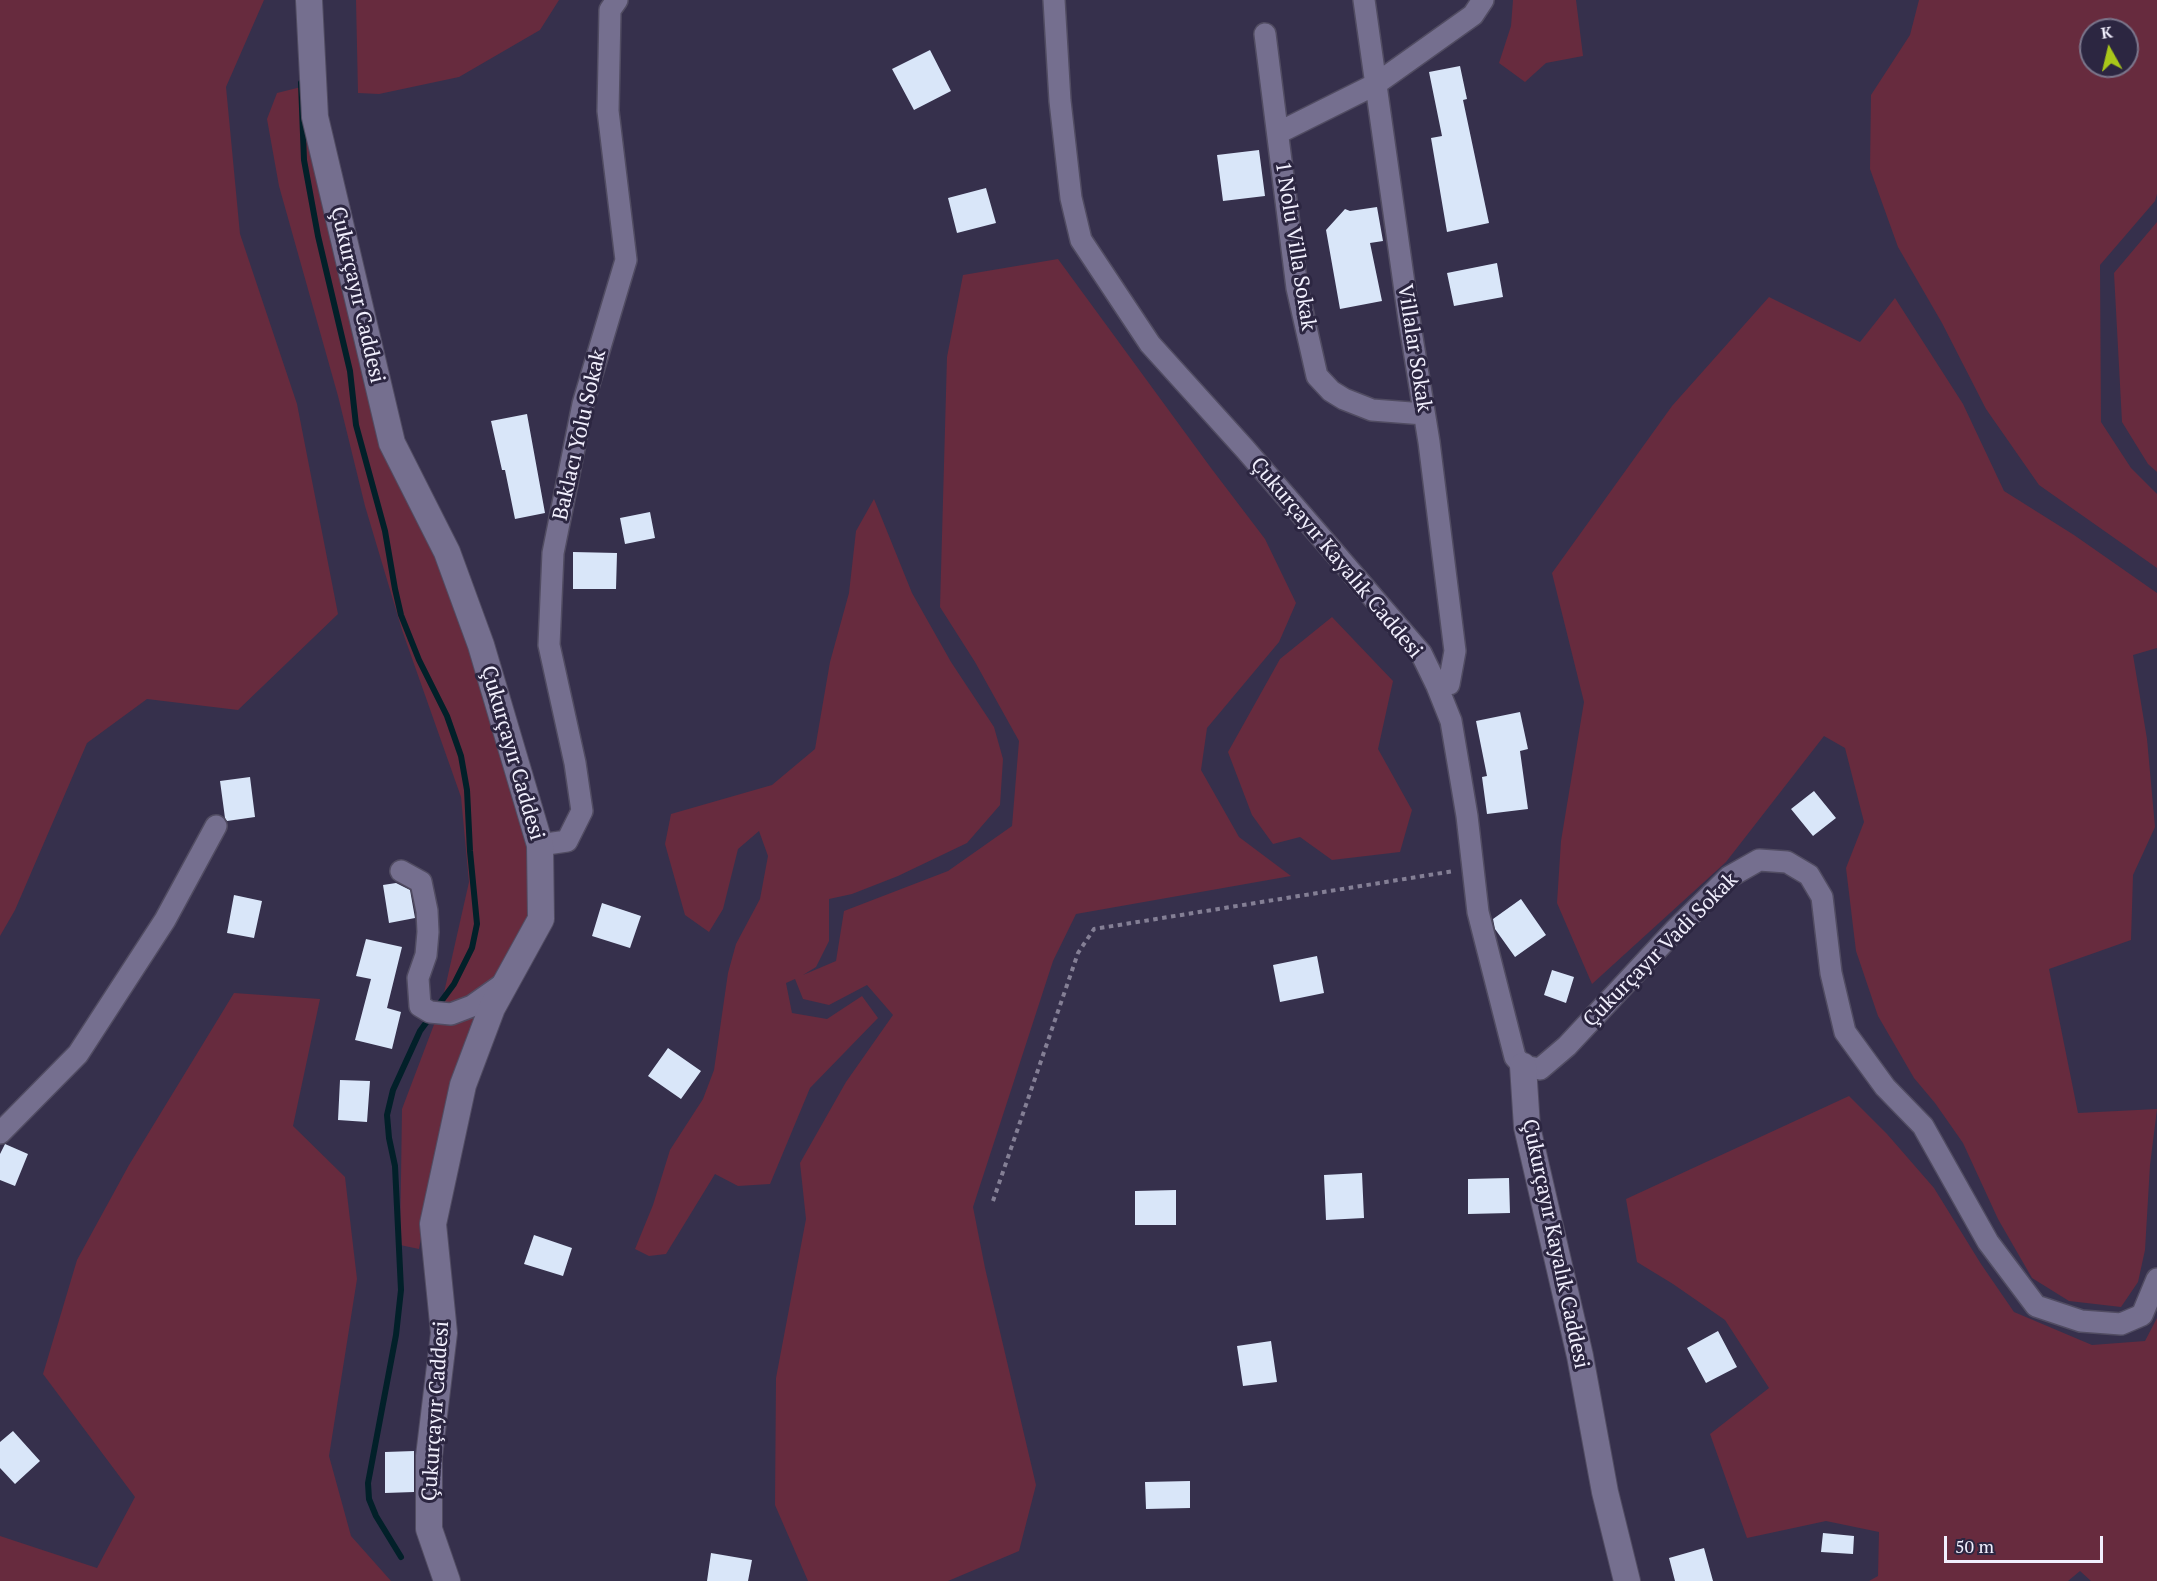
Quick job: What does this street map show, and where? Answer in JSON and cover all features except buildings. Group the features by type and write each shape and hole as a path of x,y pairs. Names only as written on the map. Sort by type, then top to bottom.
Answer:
{"street":[{"name":"Çukurçayır Caddesi","path":"309,0 315,117 392,443 447,552 481,645 540,845 541,919 492,1008 463,1085 434,1224 444,1333 429,1456 429,1529 447,1581"},
{"name":"Baklacı Yolu Sokak","path":"540,845 567,841 582,811 575,763 549,645 553,553 583,404 626,260 608,111 610,10 617,0"},
{"name":"Çukurçayır Kayalık Caddesi","path":"1054,0 1060,101 1071,198 1081,240 1150,344 1421,653 1451,721 1467,816 1478,912 1515,1057 1523,1066 1527,1127 1580,1356 1605,1492 1627,1581"},
{"name":"Villalar Sokak","path":"1364,0 1424,414 1455,651 1449,684 1437,686"},
{"path":"1278,133 1376,84 1473,15 1483,0"},
{"name":"1 Nolu Villa Sokak","path":"1265,34 1297,288 1317,376 1344,399 1372,410 1424,414"},
{"path":"0,1133 78,1054 165,920 216,826"},
{"name":"Çukurçayır Vadi Sokak","path":"1523,1066 1540,1069 1567,1046 1676,929 1729,877 1759,860 1786,862 1809,875 1822,897 1831,973 1845,1032 1885,1087 1923,1126 1988,1242 2036,1306 2081,1321 2121,1324 2142,1315 2157,1279"},
{"path":"401,871 421,882 427,911 426,955 418,978 420,1006 430,1012 451,1014 472,1006 507,981"}],"path":[{"path":"993,1201 1078,953 1094,930 1473,868"}],"shaded area":[{"path":"0,0 264,0 226,87 240,234 297,404 338,614 238,710 147,699 87,743 15,910 0,936"},
{"path":"356,0 559,0 540,30 459,77 379,94 358,93"},
{"path":"1513,0 1576,0 1583,56 1546,63 1525,82 1499,63 1511,26"},
{"path":"1919,0 2157,0 2157,194 2155,201 2100,265 2101,422 2131,468 2157,494 2157,568 2039,485 1986,409 1942,323 1898,247 1870,169 1871,95 1910,35"},
{"path":"305,86 378,432 464,622 531,852 532,898 524,931 431,1181 419,1249 400,1245 402,1109 441,1006 469,882 461,797 402,630 365,506 338,396 279,186 267,119 277,93"},
{"path":"2157,222 2157,472 2148,464 2122,422 2114,273"},
{"path":"1058,259 1265,539 1296,603 1279,642 1207,728 1201,770 1239,837 1291,876 1076,914 1053,961 973,1207 1036,1485 1019,1551 948,1581 808,1581 775,1505 776,1378 806,1219 800,1163 846,1082 893,1015 867,985 829,1005 803,999 795,979 786,983 792,1013 827,1019 862,996 878,1018 810,1088 770,1184 738,1186 715,1174 666,1254 649,1256 635,1249 653,1205 670,1150 703,1099 714,1070 728,973 736,944 760,899 768,856 759,831 738,849 723,909 709,932 685,915 665,844 671,814 772,785 815,749 830,662 849,593 856,531 874,499 912,593 951,662 994,727 1003,759 1000,805 967,843 898,876 852,894 829,899 829,941 816,967 803,975 836,961 844,911 948,871 1012,826 1019,741 975,662 940,607 947,357 963,275"},
{"path":"1769,297 1860,342 1895,298 1963,404 2004,491 2074,535 2157,593 2157,648 2133,655 2147,739 2155,827 2133,875 2131,940 2049,969 2078,1113 2157,1109 2150,1165 2145,1250 2138,1282 2121,1307 2069,1301 2032,1278 1998,1219 1963,1143 1914,1078 1878,1016 1856,951 1846,868 1864,822 1845,748 1824,736 1726,862 1592,984 1557,903 1561,841 1584,702 1552,573 1672,406"},
{"path":"1332,617 1393,681 1378,749 1412,810 1400,852 1332,860 1300,837 1273,844 1252,815 1228,752 1280,659"},
{"path":"234,993 320,999 293,1126 345,1177 357,1279 329,1456 351,1536 391,1581 0,1581 0,1536 97,1568 135,1497 43,1374 77,1260 129,1165"},
{"path":"1849,1096 1887,1134 1934,1188 2014,1312 2092,1345 2145,1341 2157,1318 2157,1581 2091,1581 2080,1571 2068,1581 1869,1581 1878,1576 1879,1532 1826,1521 1747,1538 1710,1434 1769,1388 1725,1320 1637,1262 1626,1199"}],"waterway":[{"path":"301,83 304,160 318,236 350,371 356,425 385,531 401,615 419,660 447,716 461,756 467,790 477,924 472,948 454,984 437,1007"},
{"path":"401,1557 376,1516 369,1499 368,1483 396,1335 401,1290 395,1166 387,1115 393,1090 420,1031 431,1016"}]}
